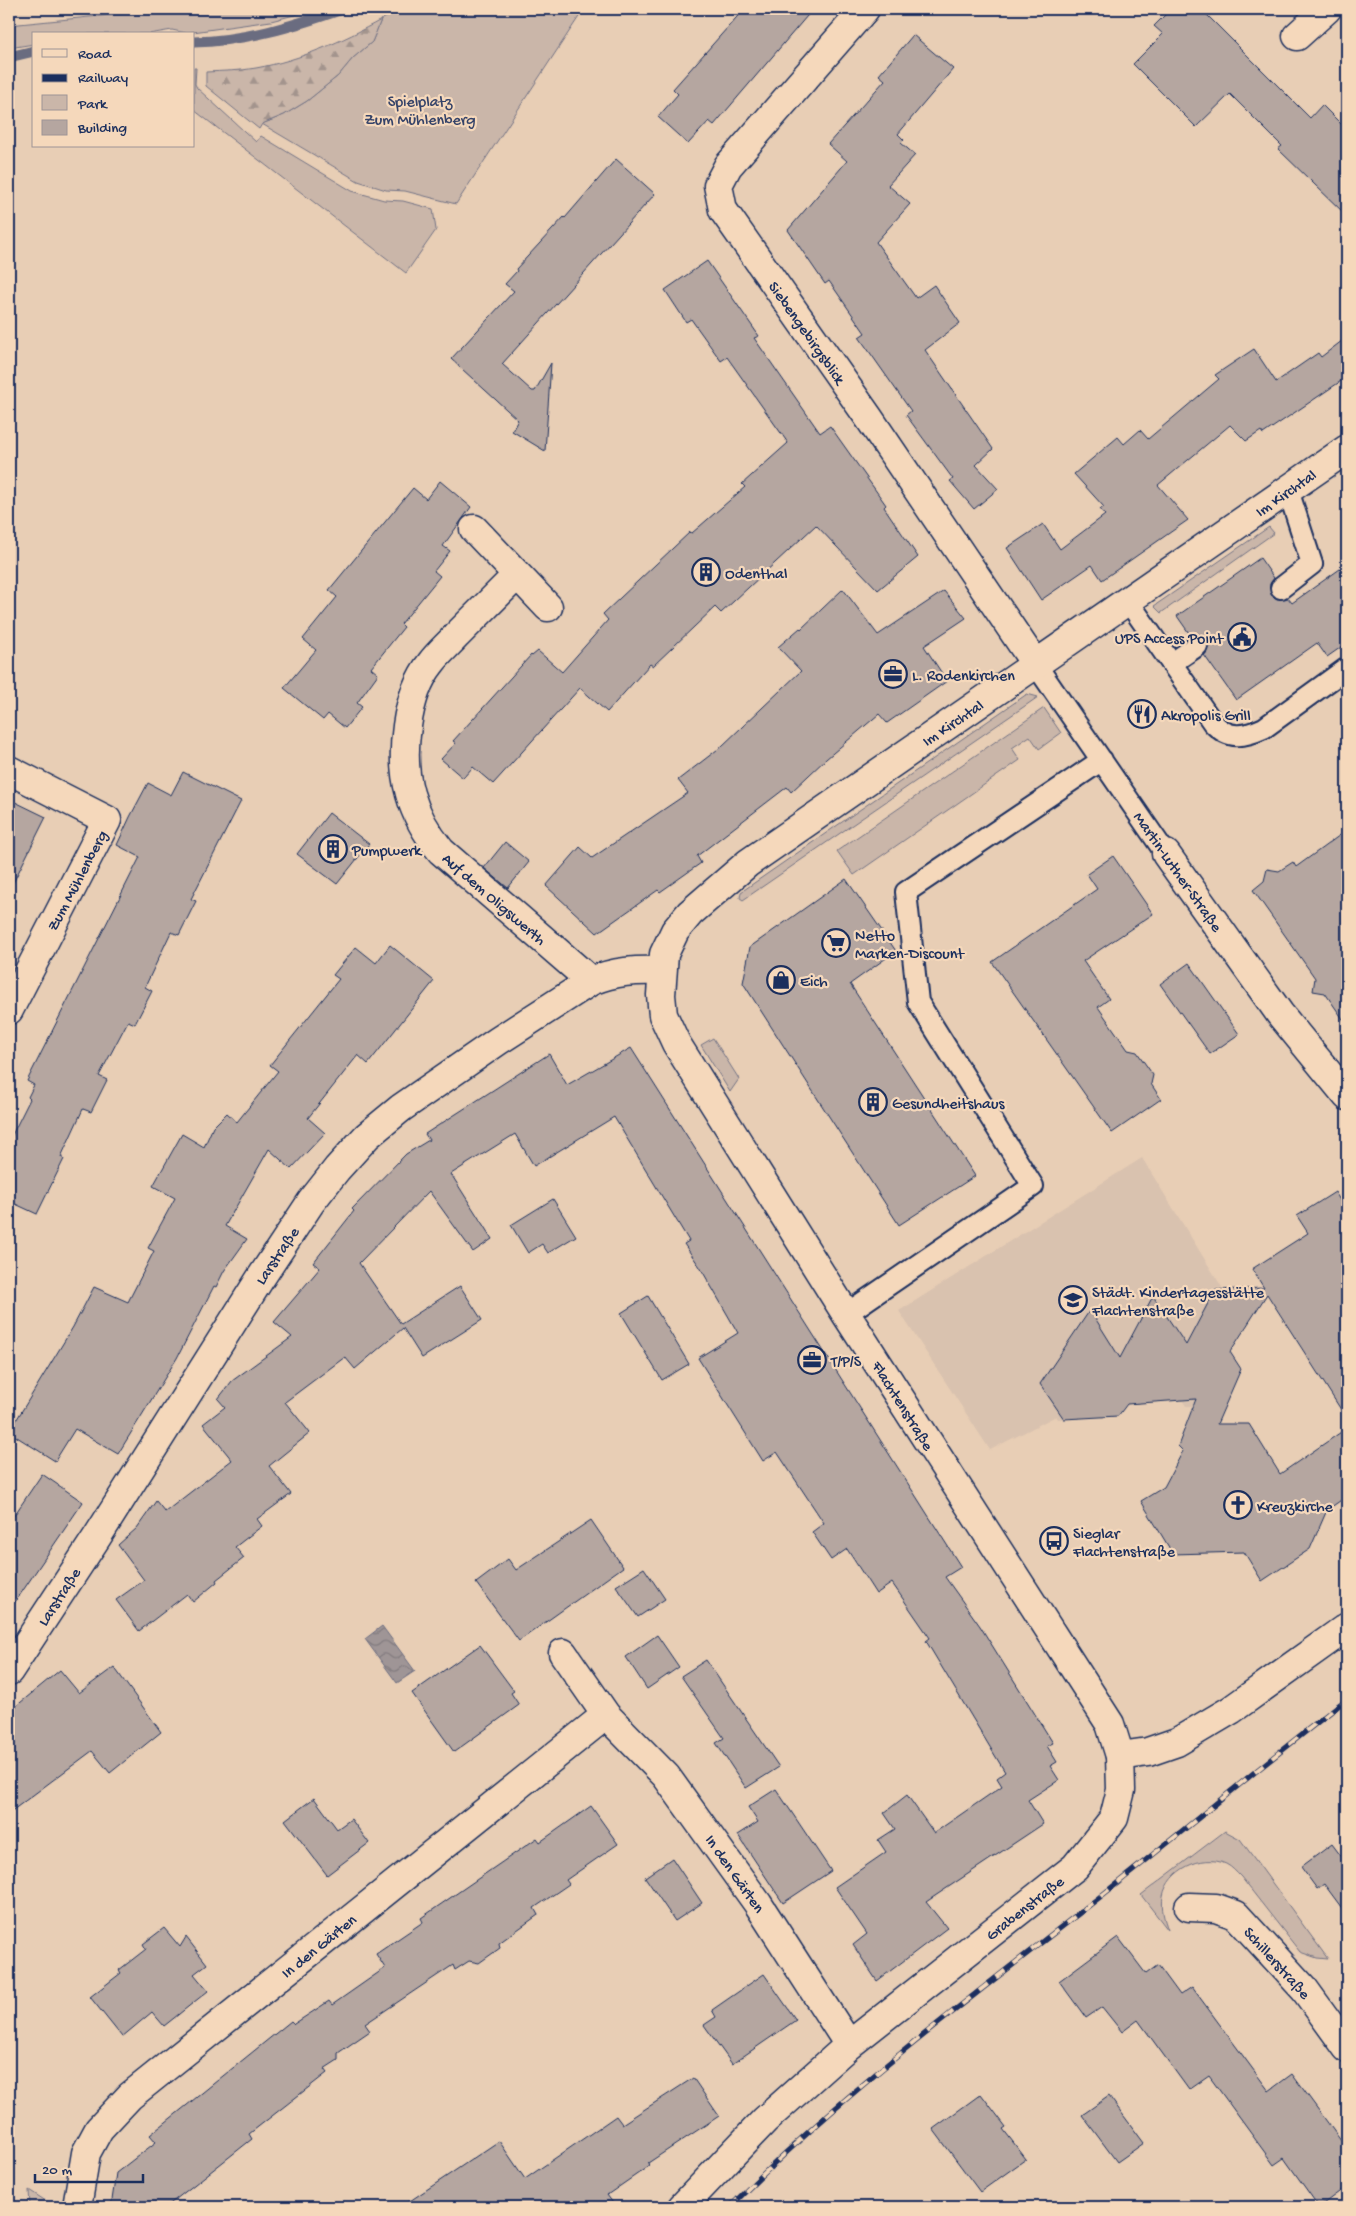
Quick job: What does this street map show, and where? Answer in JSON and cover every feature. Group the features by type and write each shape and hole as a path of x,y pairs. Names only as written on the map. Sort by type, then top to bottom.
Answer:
{"street":[{"name":"Siebengebirgsblick","path":"865,9 728,166 718,185 723,210 869,418 1036,665"},
{"path":"1297,36 1327,9"},
{"name":"Im Kirchtal","path":"661,971 664,954 675,931 704,900 748,863 1347,449"},
{"path":"474,528 516,576 548,607"},
{"name":"Auf dem Oligswerth","path":"516,576 431,663 417,686 410,705 407,726 406,774 409,793 416,814 440,851 591,981"},
{"name":"Zum Mühlenberg","path":"9,770 107,820 9,1010"},
{"name":"Martin-Luther-Straße","path":"1166,854 1280,1014 1338,1064 1347,1096"},
{"name":"Larstraße","path":"9,1671 311,1202 337,1169 367,1136 401,1108 498,1041 591,981 611,973 661,971"},
{"name":"Flachtenstraße","path":"661,971 660,994 663,1015 676,1043 846,1314 1085,1683 1110,1724 1120,1756"},
{"path":"1120,1756 1148,1752 1177,1742 1231,1710 1347,1627"},
{"name":"In den Gärten","path":"563,1653 606,1715 666,1776 758,1904 849,2045"},
{"name":"In den Gärten","path":"77,2207 86,2153 98,2129 130,2096 606,1715"},
{"name":"Grabenstraße","path":"682,2207 765,2120 849,2045 1075,1867 1114,1818 1121,1790 1120,1756"},
{"name":"Schillerstraße","path":"1189,1907 1216,1908 1236,1915 1308,1994 1347,2048"}],"lane":[{"path":"1281,588 1312,564 1288,490"},
{"path":"1128,601 1213,723 1222,732 1234,735 1249,735 1264,728 1347,668"},
{"path":"1172,663 1197,646"},
{"name":"Martin-Luther-Straße","path":"1036,665 1166,854"},
{"path":"846,1314 1033,1186 918,1002 906,892 1102,760"}],"shaded area":[{"name":"Städt. Kindertagesstätte Flachtenstraße","path":"1142,1158 1246,1326 1230,1351 1241,1369 1225,1406 1186,1406 1182,1400 1127,1404 1118,1416 1058,1419 1056,1416 990,1450 899,1311"}],"green space":[{"path":"170,9 318,9 271,21 193,32 172,30 160,32 32,32 32,44 9,48 9,25"},
{"name":"Spielplatz Zum Mühlenberg","path":"400,9 584,9 456,204 405,191 386,190 358,181 262,124 284,115 307,101 338,76 353,58 372,42 381,20"},
{"path":"381,20 372,42 353,58 338,76 307,101 284,115 262,124 259,129 206,86 206,72 231,71 273,65 305,55"},
{"path":"195,84 197,88 256,142 261,136 352,191 384,200 403,201 433,209 436,230 406,273 195,111"},
{"path":"1269,527 1274,533 1161,613 1154,606"},
{"path":"1027,694 1038,697 743,900 740,898 741,892"},
{"path":"1044,708 1061,733 1039,749 1030,736 1012,748 1020,760 854,875 837,851"},
{"path":"713,1038 739,1079 730,1092 701,1045"},
{"path":"1225,1831 1240,1839 1328,1959 1317,1958 1300,1952 1241,1877 1228,1865 1217,1861 1197,1862 1187,1866 1172,1878 1166,1887 1162,1901 1163,1914 1168,1930 1141,1895"},
{"path":"29,2190 55,2207 30,2207"}],"water":[{"path":"382,1626 415,1671 397,1683 365,1639"}],"building":[{"path":"744,9 813,9 714,125 709,121 688,144 658,117 678,94 673,89"},
{"path":"1171,9 1201,9 1310,118 1322,105 1347,130 1347,216 1278,149 1282,146 1230,94 1196,127 1133,64 1163,34 1154,26"},
{"path":"913,35 953,69 898,134 904,140 901,143 915,155 888,185 910,204 876,242 916,298 934,285 960,323 925,350 993,449 976,465 998,489 974,509 950,481 953,479 906,415 911,411 859,337 865,333 829,281 825,284 788,230 847,161 828,144 885,80 879,75"},
{"path":"616,159 655,194 502,364 532,391 535,391 551,363 545,451 512,431 518,420 451,359 514,291 505,284 517,271 516,269 565,218"},
{"path":"707,261 759,336 754,338 820,433 830,426 886,505 884,507 918,557 878,590 816,525 721,613 715,607 653,666 650,664 607,712 580,688 493,784 473,767 463,778 441,759 456,743 453,741 531,655 538,651 562,672 608,620 603,614 690,532 692,533 745,487 742,484 788,443 727,357 721,361 691,319 686,322 665,290"},
{"path":"1347,337 1347,377 1263,434 1261,431 1246,441 1230,425 1158,485 1188,520 1102,580 1092,565 1041,600 1007,548 1043,524 1060,549 1105,515 1100,509 1104,507 1074,474 1118,437 1124,444 1140,430 1148,439 1219,379 1215,375 1254,349 1276,382 1318,353 1321,357"},
{"path":"440,481 471,507 443,546 450,551 434,571 440,576 401,624 404,627 371,668 378,674 357,703 362,707 345,728 328,714 323,720 284,688 316,650 303,639 337,597 329,590 413,488 426,499"},
{"path":"1260,558 1274,578 1270,584 1271,595 1277,599 1288,598 1292,603 1347,564 1347,643 1327,657 1317,643 1236,700 1204,655 1209,646 1206,639 1197,634 1191,636 1177,616"},
{"path":"843,589 878,635 944,591 966,618 924,646 947,681 887,723 879,714 791,792 787,787 697,856 701,863 660,892 658,890 597,933 546,886 580,847 592,858 688,793 678,780 722,746 801,671 778,647 801,629"},
{"path":"183,772 241,801 191,899 196,901 179,935 171,932 145,987 152,991 135,1024 128,1021 99,1076 107,1080 91,1112 83,1109 61,1157 64,1159 37,1214 9,1201 9,1141 30,1099 28,1097 34,1085 27,1081 140,857 117,845 130,817 148,783 171,795"},
{"path":"9,799 46,817 9,891"},
{"name":"Pumpwerk","path":"329,813 369,844 337,884 297,854"},
{"path":"1347,830 1347,1025 1325,993 1313,991 1315,978 1253,890 1264,881 1267,869 1279,871 1293,862 1296,867"},
{"path":"505,842 529,862 508,888 484,868"},
{"path":"1113,856 1153,914 1083,961 1109,999 1098,1007 1128,1050 1137,1052 1153,1075 1151,1084 1161,1099 1112,1133 992,962 1097,889 1087,874"},
{"name":"Gesundheitshaus","path":"846,879 896,951 850,984 975,1176 899,1225 743,983 750,947"},
{"path":"390,945 434,981 368,1064 358,1055 308,1118 325,1133 291,1169 269,1149 225,1226 247,1239 224,1271 216,1287 214,1286 177,1358 118,1454 75,1429 55,1461 9,1432 73,1327 94,1287 128,1302 154,1251 148,1248 175,1198 153,1186 182,1134 204,1147 213,1127 227,1113 237,1122 278,1071 270,1065 339,979 333,975 356,947 376,963"},
{"path":"1189,963 1239,1034 1210,1054 1160,984"},
{"path":"631,1048 961,1567 945,1577 980,1626 1053,1743 1047,1746 1057,1762 1050,1766 1059,1780 1028,1800 1043,1824 926,1902 947,1928 877,1981 853,1945 867,1934 835,1887 886,1852 878,1840 895,1829 884,1813 907,1795 934,1833 1002,1786 997,1778 1005,1772 926,1641 930,1638 892,1583 876,1594 847,1549 831,1560 812,1532 824,1523 777,1452 763,1461 698,1358 738,1333 700,1267 684,1244 689,1241 614,1117 534,1166 515,1134 451,1174 492,1239 473,1252 429,1191 359,1263 401,1324 460,1286 482,1320 422,1358 403,1328 355,1369 345,1357 285,1402 310,1433 269,1466 291,1494 257,1519 262,1526 235,1547 244,1558 216,1580 217,1582 193,1602 187,1594 139,1631 116,1600 144,1580 118,1545 137,1528 156,1501 165,1512 232,1460 203,1424 225,1407 218,1399 232,1381 292,1337 274,1322 320,1268 313,1263 354,1211 352,1209 406,1154 429,1140 425,1134 549,1054 567,1085"},
{"path":"1335,1192 1347,1212 1347,1419 1267,1294 1230,1352 1241,1369 1217,1424 1249,1424 1280,1474 1347,1428 1347,1496 1327,1510 1310,1549 1262,1581 1244,1552 1173,1554 1141,1501 1164,1487 1183,1451 1178,1446 1196,1399 1127,1404 1118,1416 1064,1419 1040,1384 1090,1310 1120,1358 1153,1296 1186,1345 1215,1290 1264,1288 1252,1269 1308,1233 1297,1216"},
{"path":"553,1199 576,1236 548,1253 542,1244 528,1253 511,1225"},
{"path":"648,1296 689,1364 662,1380 621,1313"},
{"path":"42,1474 83,1502 9,1611 9,1523"},
{"path":"591,1520 623,1567 519,1641 476,1583 508,1559 516,1570"},
{"path":"644,1568 665,1599 638,1617 616,1586"},
{"path":"657,1635 679,1667 647,1689 626,1657"},
{"path":"480,1645 514,1691 511,1693 519,1705 454,1752 412,1693"},
{"path":"706,1660 779,1767 746,1788 716,1743 724,1738 681,1676"},
{"path":"114,1667 161,1732 110,1773 92,1751 9,1813 9,1712 60,1670 79,1693"},
{"path":"776,1789 831,1871 783,1903 738,1835 758,1822 748,1807"},
{"path":"314,1798 337,1829 351,1819 369,1843 327,1875 285,1820"},
{"path":"591,1806 618,1844 566,1880 569,1884 534,1908 538,1915 499,1943 500,1948 479,1963 469,1961 455,1970 453,1965 365,2024 370,2031 338,2053 338,2060 324,2069 327,2073 249,2134 252,2139 166,2207 111,2207 116,2173 156,2142 150,2135 291,2021 294,2024 329,2001 332,2005 385,1968 376,1954 423,1922 421,1918 537,1838 540,1842"},
{"path":"1332,1844 1347,1864 1347,1915 1324,1884 1317,1889 1301,1867"},
{"path":"672,1858 702,1903 675,1921 645,1877"},
{"path":"164,1928 180,1947 186,1937 207,1964 194,1974 208,1991 164,2026 152,2012 122,2037 90,1997 121,1973 119,1970 146,1949 143,1944"},
{"path":"1118,1937 1146,1974 1158,1965 1180,1995 1192,1987 1269,2091 1292,2074 1347,2149 1347,2186 1319,2207 1284,2158 1274,2165 1209,2076 1189,2090 1138,2020 1122,2032 1102,2007 1086,2018 1059,1981"},
{"path":"764,1974 796,2020 732,2064 704,2025 716,2017 712,2010"},
{"path":"693,2078 719,2116 648,2163 649,2166 607,2195 616,2207 401,2207 499,2141 525,2179 616,2116 622,2124"},
{"path":"981,2094 1006,2127 1003,2129 1026,2159 980,2192 933,2129"},
{"path":"1109,2096 1144,2143 1117,2162 1082,2115"}],"waterway":[{"path":"195,42 232,39 269,32 342,9"},
{"path":"9,57 32,51"}],"railway":[{"path":"730,2207 814,2127 903,2051 1120,1881 1347,1699"}],"place":[{"name":"Odenthal","path":"706,572"},
{"name":"UPS Access Point","path":"1242,637"},
{"name":"L. Rodenkirchen","path":"893,674"},
{"name":"Akropolis Grill","path":"1142,714"},
{"name":"Pumpwerk","path":"333,849"},
{"name":"Netto Marken-Discount","path":"836,943"},
{"name":"Eich","path":"781,980"},
{"name":"Gesundheitshaus","path":"873,1102"},
{"name":"Städt. Kindertagesstätte Flachtenstraße","path":"1073,1300"},
{"name":"T/P/S","path":"812,1360"},
{"name":"Kreuzkirche","path":"1238,1505"},
{"name":"Sieglar Flachtenstraße","path":"1054,1541"}]}
